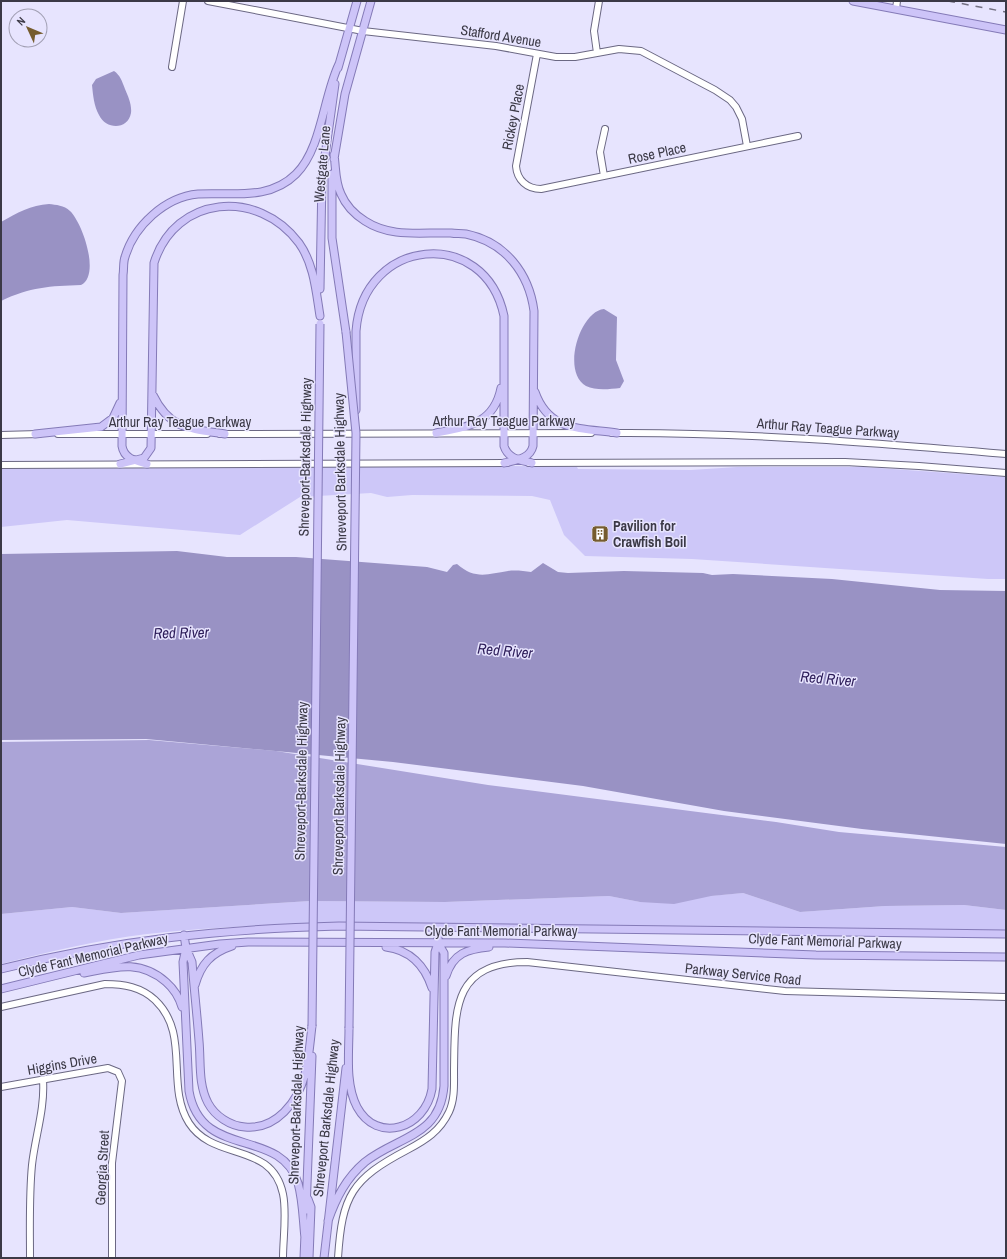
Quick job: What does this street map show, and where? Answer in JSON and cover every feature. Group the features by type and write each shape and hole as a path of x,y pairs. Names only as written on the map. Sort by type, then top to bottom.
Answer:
{"main road":[{"name":"Westgate Lane","path":"320,324 322,177 328,121 339,64 357,1"},
{"name":"Westgate Lane","path":"346,332 336,267 331,221 334,155 342,108 371,1"},
{"path":"854,1 1006,30"},
{"path":"147,464 134,461 123,450 123,275 125,257 140,228 150,217 161,209 184,197 196,194 256,194 272,190 284,184 296,174 310,154 330,85 339,64"},
{"path":"334,155 337,183 341,195 348,207 369,224 380,229 408,234 466,234 487,242 515,262 527,282 533,300 532,451 528,456 519,460 504,463"},
{"path":"120,464 144,458 150,453 152,434 154,263 163,241 179,223 202,210 222,206 249,210 273,220 291,234 305,254 316,284 320,316"},
{"path":"356,433 356,331 357,318 363,297 380,275 399,261 418,255 436,254 454,256 478,270 495,292 501,304 504,316 503,370 504,433 506,451 511,457 532,463"},
{"name":"Shreveport-Barksdale Highway","path":"305,1238 312,1026 320,324"},
{"name":"Shreveport Barksdale Highway","path":"324,1258 330,1190 344,1091 349,1028 356,433 346,332"},
{"path":"436,433 471,426 486,416 499,397 503,370"},
{"path":"533,388 543,408 557,422 573,427 617,432"},
{"path":"152,393 163,413 177,424 191,429 225,434"},
{"path":"35,434 101,427 115,415 122,395"},
{"name":"Clyde Fant Memorial Parkway","path":"1,969 74,952 184,935 284,928 438,928 1006,934"},
{"path":"349,1028 350,1077 353,1096 359,1110 366,1118 382,1126 392,1128 409,1124 422,1113 430,1098 435,952 438,943 438,928"},
{"path":"184,935 186,948 192,962 200,1071 204,1095 208,1104 218,1116 231,1124 250,1128 265,1125 279,1117 291,1105 306,1073 312,1026"},
{"path":"194,989 199,972 212,955 220,950 248,942"},
{"name":"Clyde Fant Memorial Parkway","path":"1,989 139,955 186,948 248,942 505,943 816,955 1006,957"},
{"path":"362,943 388,947 405,952 424,970 434,992"},
{"path":"328,1221 338,1195 356,1171 376,1155 418,1133 432,1120 440,1107 444,1086 444,953 438,943"},
{"path":"444,984 448,969 458,955 471,949 505,943"},
{"path":"186,948 183,962 189,1091 195,1111 202,1122 218,1134 270,1152 288,1167 298,1183 305,1238 304,1258"},
{"path":"27,983 114,967 141,967 162,978 175,991 181,1001 185,1018"},
{"path":"306,1195 311,1207 309,1258"}],"street":[{"path":"172,67 183,1"},
{"name":"Stafford Avenue","path":"208,1 363,31 462,42 569,58 619,49 641,51 720,92 730,100 740,112 747,146"},
{"path":"243,8 244,1"},
{"path":"597,53 594,31 599,1"},
{"path":"896,9 897,1"},
{"name":"Rickey Place","path":"523,183 518,176 516,166 537,54"},
{"path":"604,176 600,152 606,129"},
{"name":"Rose Place","path":"523,183 532,188 540,189 798,136"},
{"name":"Arthur Ray Teague Parkway","path":"1,435 617,432 699,433 790,436 1006,454"},
{"path":"1,465 845,462 1006,473"},
{"name":"Parkway Service Road","path":"338,1258 343,1217 348,1200 354,1188 375,1168 426,1140 437,1131 450,1110 454,1092 456,1012 459,1000 466,988 481,973 494,966 505,963 527,962 785,991 1006,997"},
{"path":"1,1007 105,984 119,984 135,987 152,997 164,1009 172,1024 176,1041 181,1104 191,1125 206,1140 216,1146 257,1158 270,1168 279,1181 284,1201 283,1258"},
{"name":"Higgins Drive","path":"1,1087 108,1068 118,1072 122,1079"},
{"name":"Georgia Street","path":"112,1258 112,1163 122,1079"},
{"path":"30,1258 30,1192 34,1152 42,1109 43,1080"}],"shaded area":[{"path":"514,466 577,467 578,469 691,470 737,467 864,467 1006,477 1006,579 692,559 585,556 564,535 550,500 532,496 412,495 387,497 371,493 300,497 240,535 67,520 1,527 1,469"},
{"path":"149,740 276,751 488,785 776,822 839,832 1006,847 1006,910 964,905 885,906 800,912 743,893 711,896 674,904 640,902 609,896 445,902 310,901 121,913 72,907 1,914 1,742"},
{"path":"743,893 800,912 885,906 964,905 1006,910 1006,931 358,923 279,925 226,927 147,934 73,947 1,964 1,914 72,907 121,913 310,901 445,902 609,896 640,902"}],"water":[{"path":"114,71 118,74 122,81 130,101 131,110 129,119 126,123 116,126 102,120 97,112 93,97 92,85 96,79"},
{"path":"49,204 68,209 80,226 88,248 89,271 87,279 81,285 40,288 11,296 1,301 1,222 30,208"},
{"path":"604,309 617,317 616,360 624,381 620,388 590,388 579,379 575,368 574,356 581,331 595,312"},
{"name":"Red River","path":"177,551 227,557 296,557 427,567 447,572 453,565 457,564 470,572 482,575 511,571 531,572 543,563 558,572 568,573 624,571 703,573 712,575 733,574 832,579 940,590 1006,591 1006,844 862,829 724,811 583,786 393,762 146,739 1,740 1,554"}],"railway":[{"path":"948,1 1006,12"}],"place":[{"name":"Pavilion for Crawfish Boil","path":"600,534"}]}
